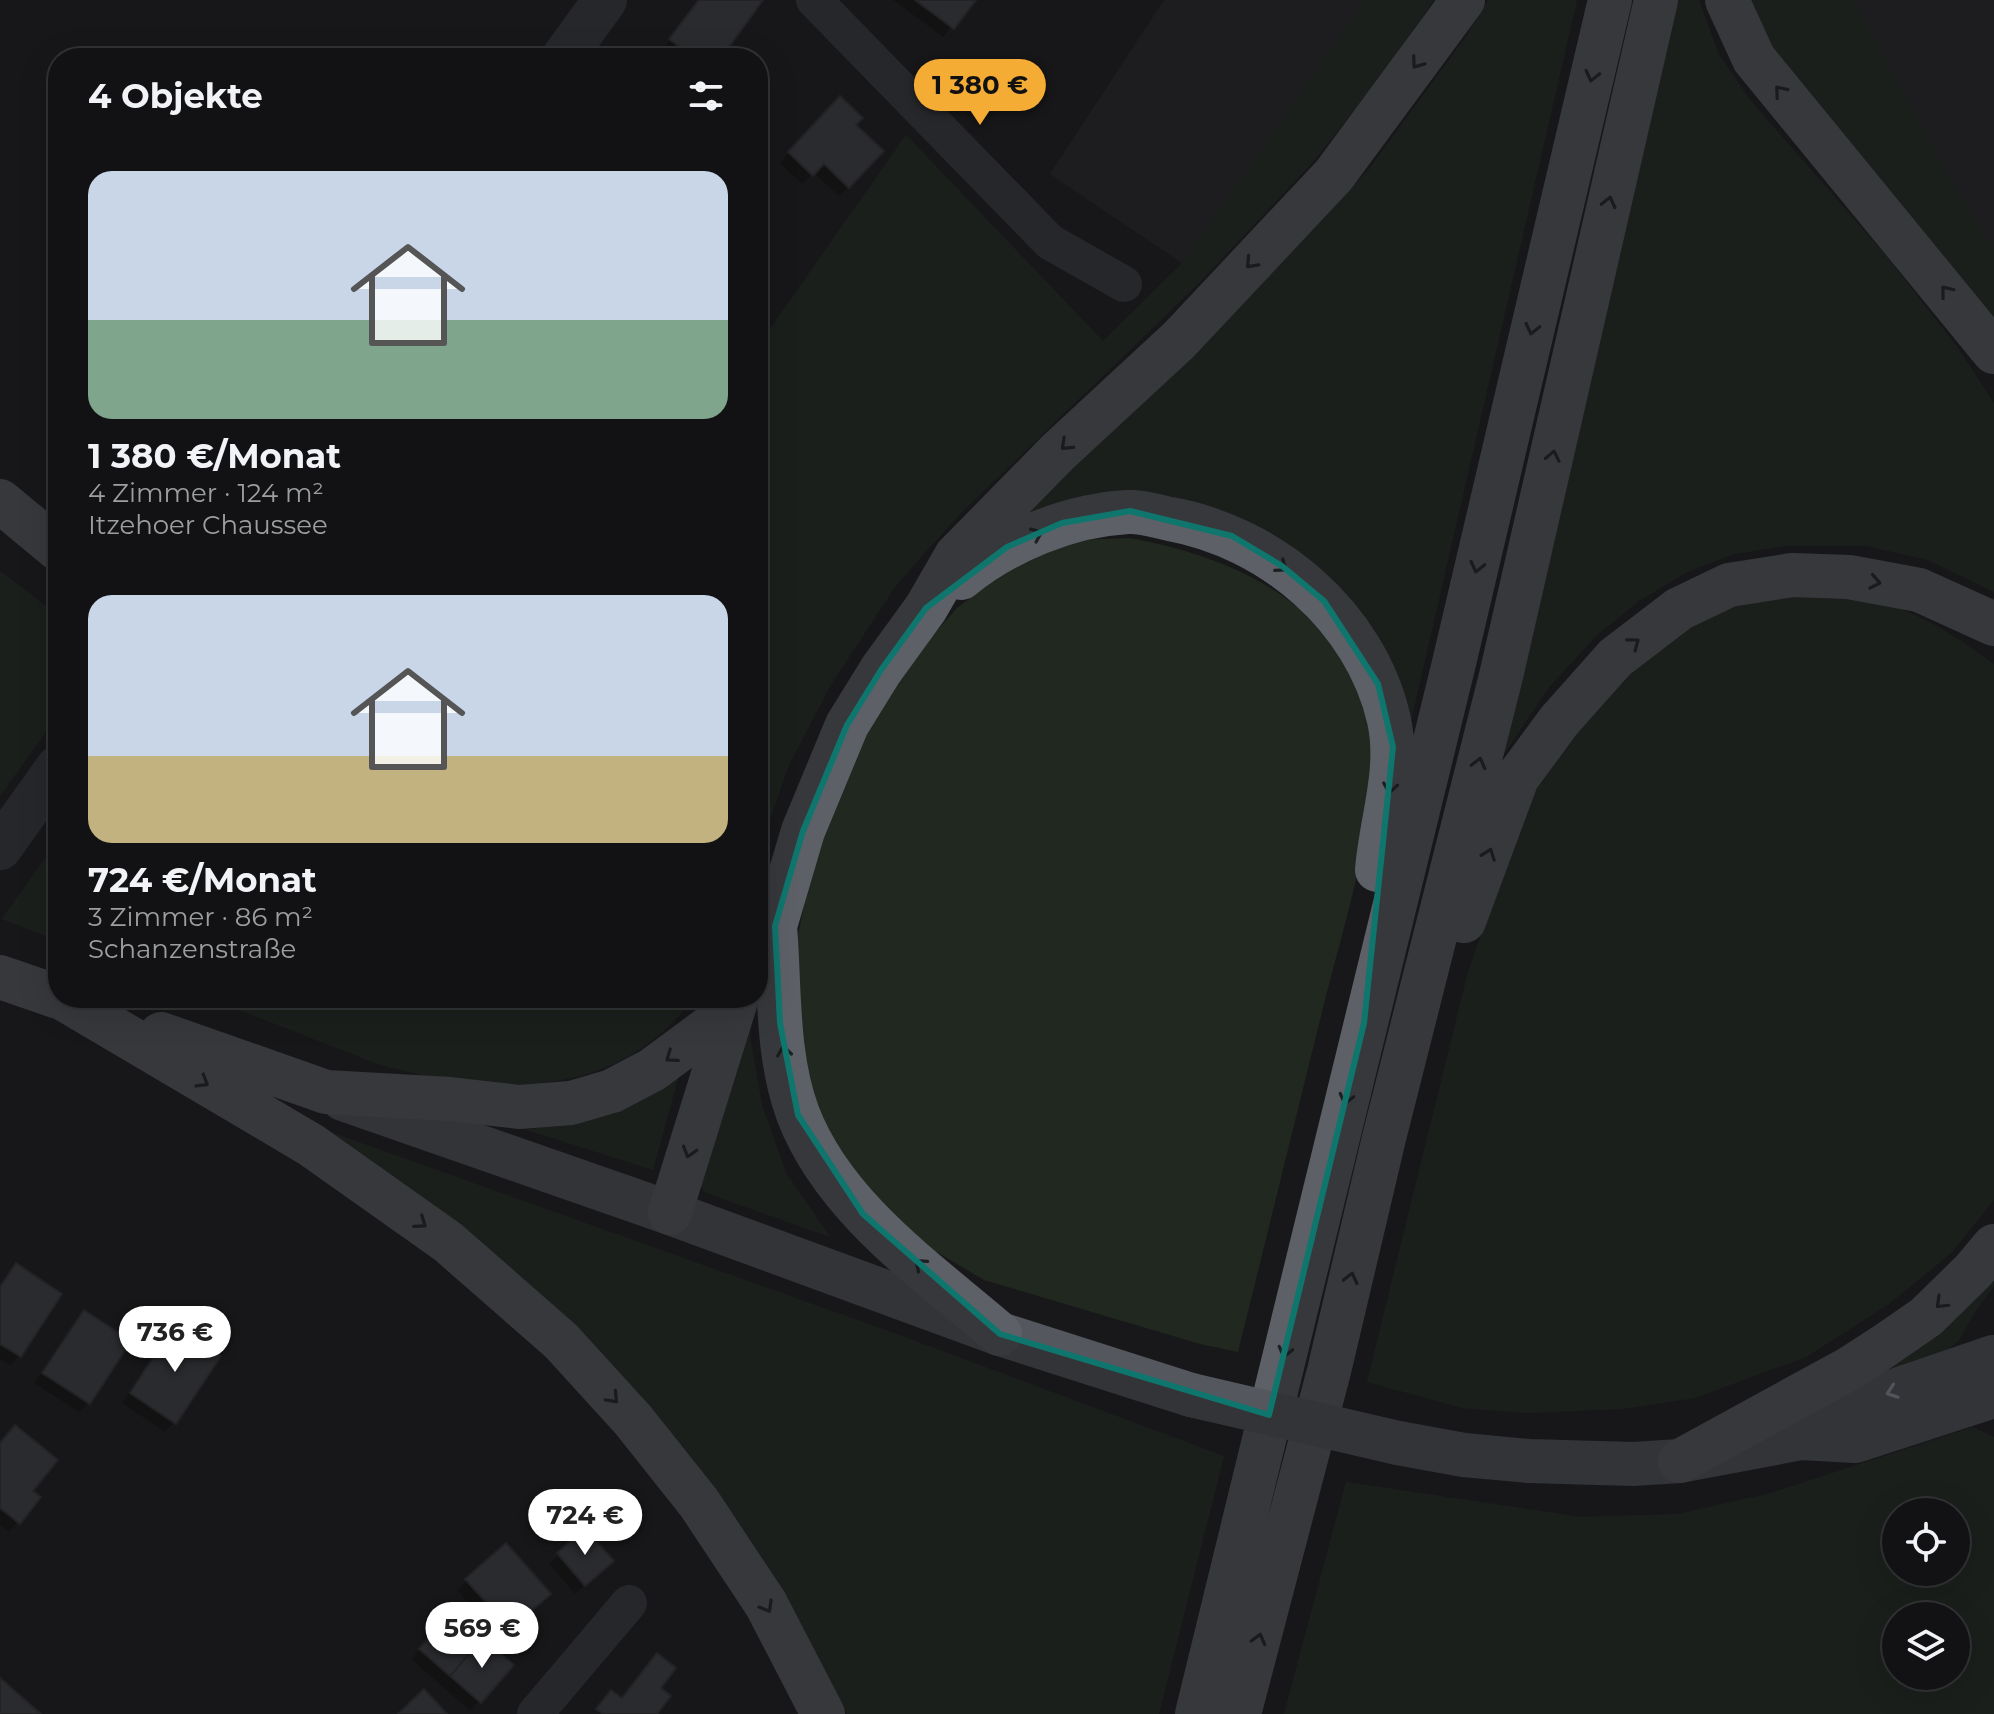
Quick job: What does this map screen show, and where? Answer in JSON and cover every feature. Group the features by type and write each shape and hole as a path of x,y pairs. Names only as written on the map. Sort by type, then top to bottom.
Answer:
{"highway":[{"path":"768,938 803,831 847,725 881,670 926,608 956,556 1058,452 1179,340 1334,175 1463,0"},
{"path":"1197,1714 1454,663 1610,0"},
{"path":"1239,1714 1329,1371 1384,1138 1508,647 1656,0"},
{"path":"1727,0 1754,59 1994,352"},
{"path":"0,501 48,541"},
{"path":"926,608 971,570 1007,547 1062,523 1130,511 1183,521 1232,536 1282,566 1324,601 1361,650 1378,684 1389,719 1393,747 1391,782 1379,843 1364,1023"},
{"path":"1384,1138 1517,778 1559,721 1615,658 1679,609 1729,585 1792,575 1849,577 1919,590 1994,624"},
{"path":"768,947 786,1066 798,1115 827,1167 863,1214 1000,1334"},
{"path":"8,980 48,994"},
{"path":"78,1008 311,1145 448,1242 561,1341 633,1420 699,1503 766,1604 823,1714"},
{"path":"89,1008 326,1092 450,1099 519,1107 571,1103 612,1091 652,1070 730,1008"},
{"path":"670,1213 734,1008"},
{"path":"1680,1461 1850,1368 1884,1346 1926,1317 1994,1246"}],"main road":[{"path":"326,1092 1000,1334 1191,1395 1398,1443 1464,1455 1529,1461 1633,1464 1680,1461 1801,1438 1838,1410 1994,1362"}],"street":[{"path":"570,48 605,0"},
{"path":"814,0 1050,242 1124,284"},
{"path":"0,848 48,781"},
{"path":"535,1714 629,1603"}],"highlighted area":[{"path":"1130,511 1232,536 1282,566 1324,601 1378,684 1393,747 1364,1023 1269,1415 1000,1334 863,1214 798,1115 780,1023 775,926 803,831 847,725 881,670 926,608 1007,547 1062,523"}],"shaded area":[{"path":"1164,0 1365,0 1182,263 1050,174"},
{"path":"1365,0 1434,0 1372,88 1313,162 1201,281 958,516 897,584 830,686 788,767 768,826 768,332 906,135 1103,341 1182,263"},
{"path":"1488,0 1577,0 1410,725 1204,509 981,545 1254,292 1369,169 1467,35"},
{"path":"1672,0 1699,0 1718,53 1751,101 1887,257 1958,348 1994,403 1994,592 1928,560 1867,546 1785,546 1734,554 1687,572 1639,601 1596,636 1549,687 1498,763"},
{"path":"1738,0 1854,0 1953,183 1994,249 1994,328 1773,68"},
{"path":"1854,0 1994,0 1994,249 1953,183"},
{"path":"1130,538 1203,557 1238,571 1271,588 1301,610 1326,636 1347,667 1371,735 1369,806 1357,876 1238,1352 1200,1344 984,1280 930,1248 848,1175 805,1083 796,945 814,857 874,715 918,652 957,608 1011,568 1074,540"},
{"path":"0,571 48,607 48,729 0,796"},
{"path":"1808,595 1872,600 1910,613 1945,631 1994,664 1994,1200 1951,1253 1889,1304 1806,1357 1695,1398 1621,1409 1525,1413 1463,1408 1367,1382 1468,972 1525,807 1575,726 1636,661 1693,623 1744,602"},
{"path":"48,854 48,937 2,919"},
{"path":"233,1008 684,1008 663,1031 630,1055 593,1072 554,1081 514,1085 472,1083 381,1065"},
{"path":"746,1008 749,1008 751,1043 762,1105 786,1173 830,1237 704,1192 694,1175"},
{"path":"683,1060 653,1170 527,1130 550,1126"},
{"path":"319,1128 880,1328 1224,1456 1159,1714 847,1714 760,1560"},
{"path":"1994,1276 1994,1286 1959,1340 1940,1357 1869,1376"},
{"path":"1973,1427 1994,1437 1994,1714 1284,1714 1346,1482 1581,1517 1678,1514 1771,1493"}],"building":[{"path":"699,0 763,0 728,48 681,48 669,39"},
{"path":"915,0 976,0 954,29"},
{"path":"840,96 863,118 856,125 884,151 849,188 824,164 813,176 788,152"},
{"path":"16,1263 62,1294 21,1357 0,1344 0,1287"},
{"path":"84,1310 131,1341 90,1404 42,1373"},
{"path":"174,1325 221,1356 176,1424 130,1393"},
{"path":"15,1425 58,1460 33,1491 41,1497 20,1524 0,1508 0,1443"},
{"path":"584,1528 614,1561 585,1586 557,1553"},
{"path":"506,1543 551,1594 510,1629 465,1579"},
{"path":"452,1611 483,1638 450,1676 419,1649"},
{"path":"483,1638 514,1665 481,1703 450,1676"},
{"path":"657,1653 676,1668 661,1688 671,1696 657,1714 603,1714 596,1709 611,1690 622,1698"},
{"path":"0,1678 41,1714 0,1714"},
{"path":"424,1689 447,1714 398,1714"}]}
